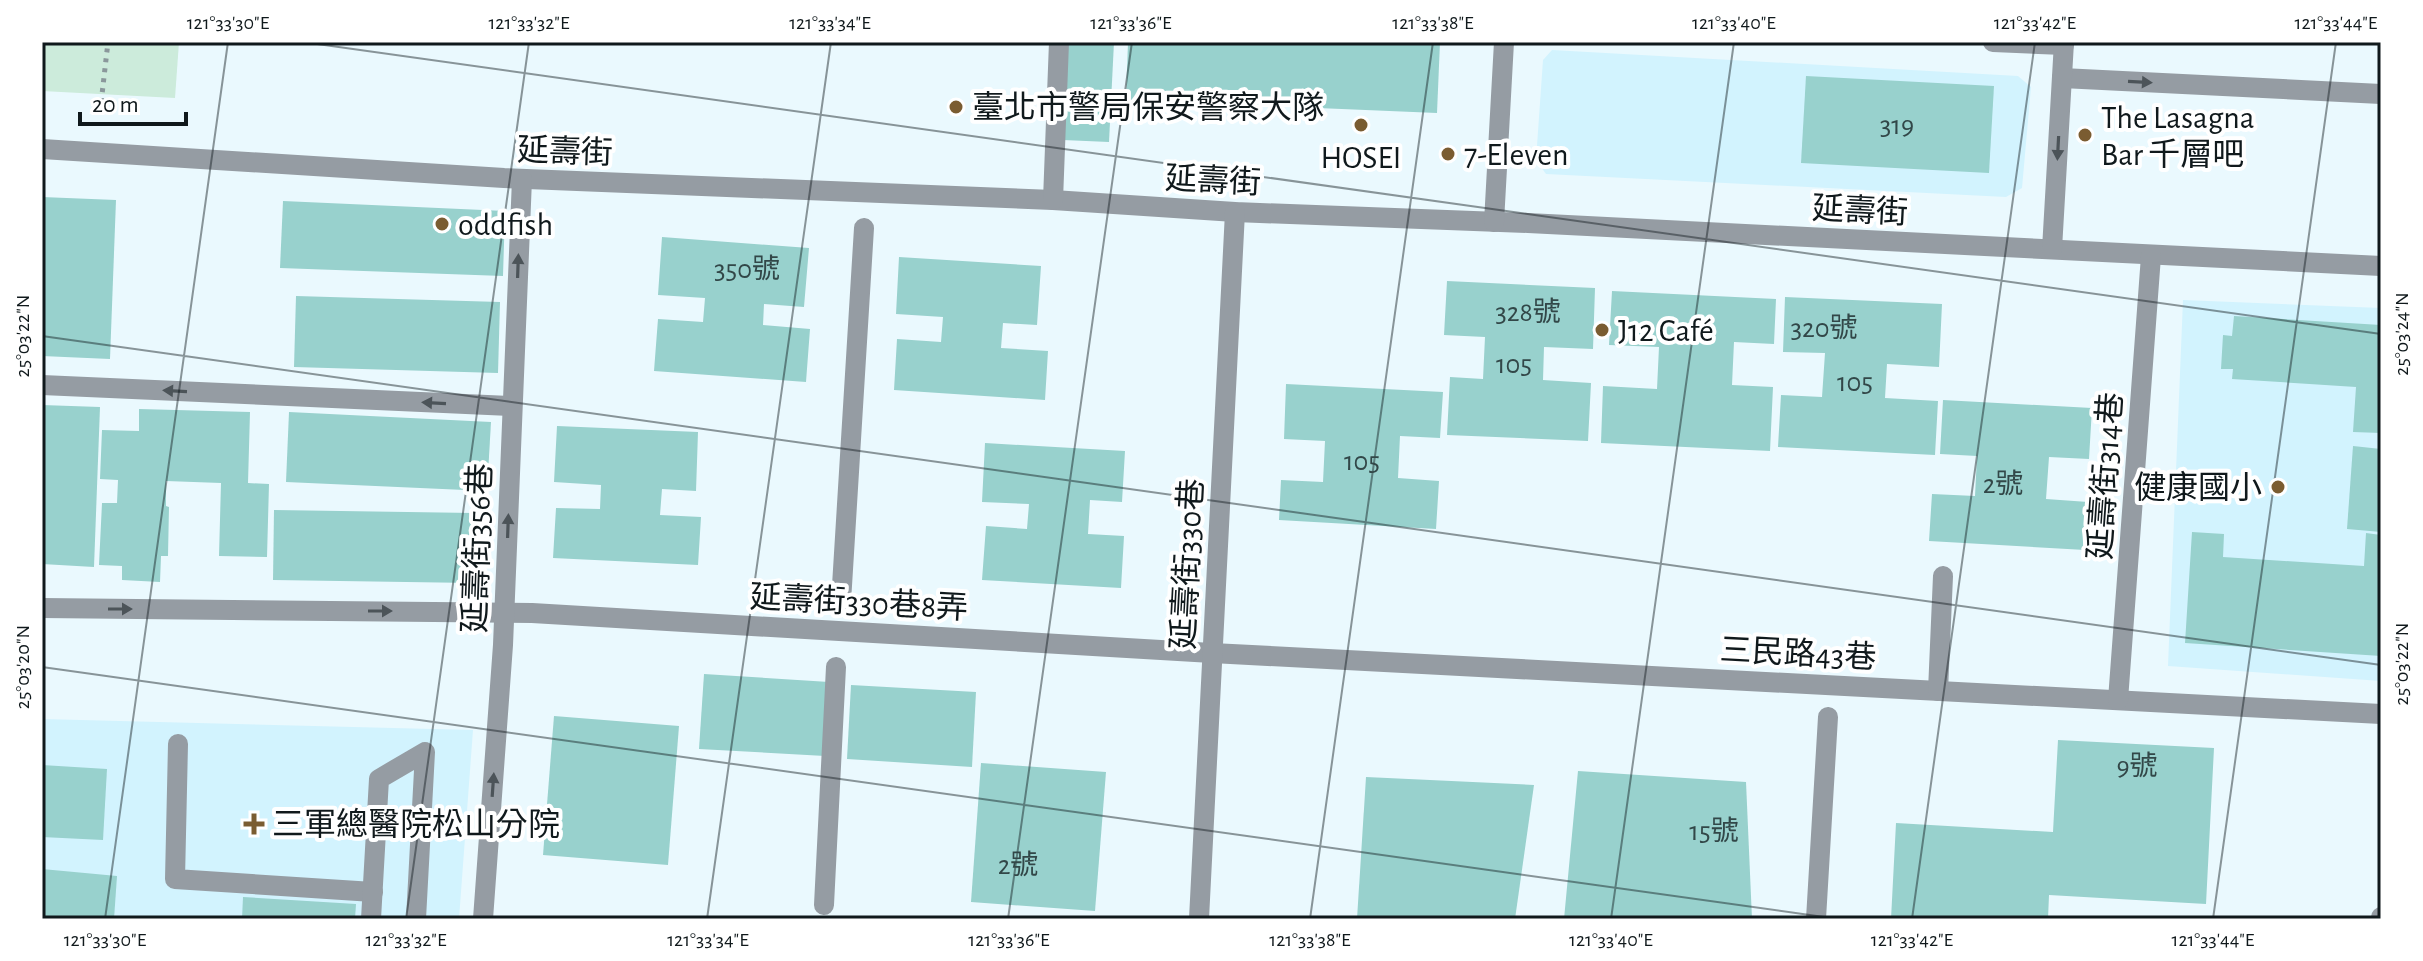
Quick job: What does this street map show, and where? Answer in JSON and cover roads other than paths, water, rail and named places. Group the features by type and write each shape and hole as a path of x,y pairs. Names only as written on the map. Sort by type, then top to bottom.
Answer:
{"street":[{"path":"1053,200 1059,42"},
{"path":"1494,222 1504,42"},
{"path":"1993,42 2064,44 2052,249"},
{"path":"2062,78 2381,94"},
{"name":"延壽街","path":"42,149 522,179 1053,200 1235,212 2381,266"},
{"name":"延壽街356巷","path":"483,919 503,613 522,179"},
{"name":"延壽街330巷","path":"1199,919 1235,212"},
{"path":"841,602 864,228"},
{"name":"延壽街314巷","path":"2118,700 2151,256"},
{"path":"42,385 512,406"},
{"path":"1938,691 1943,576"},
{"name":"延壽街330巷8弄","path":"42,608 532,613 1212,653"},
{"name":"三民路43巷","path":"1212,653 2381,714"},
{"path":"824,905 836,667"},
{"path":"1816,919 1828,717"},
{"path":"178,744 175,879 373,892"},
{"path":"371,919 379,779 425,752 416,919"}],"place":[{"name":"臺北市警局保安警察大隊","path":"956,107"},
{"name":"HOSEI","path":"1361,125"},
{"name":"The Lasagna Bar 千層吧","path":"2085,135"},
{"name":"7-Eleven","path":"1448,154"},
{"name":"oddfish","path":"442,224"},
{"name":"J12 Café","path":"1602,330"},
{"name":"健康國小","path":"2278,487"},
{"name":"三軍總醫院松山分院","path":"254,824"}]}
